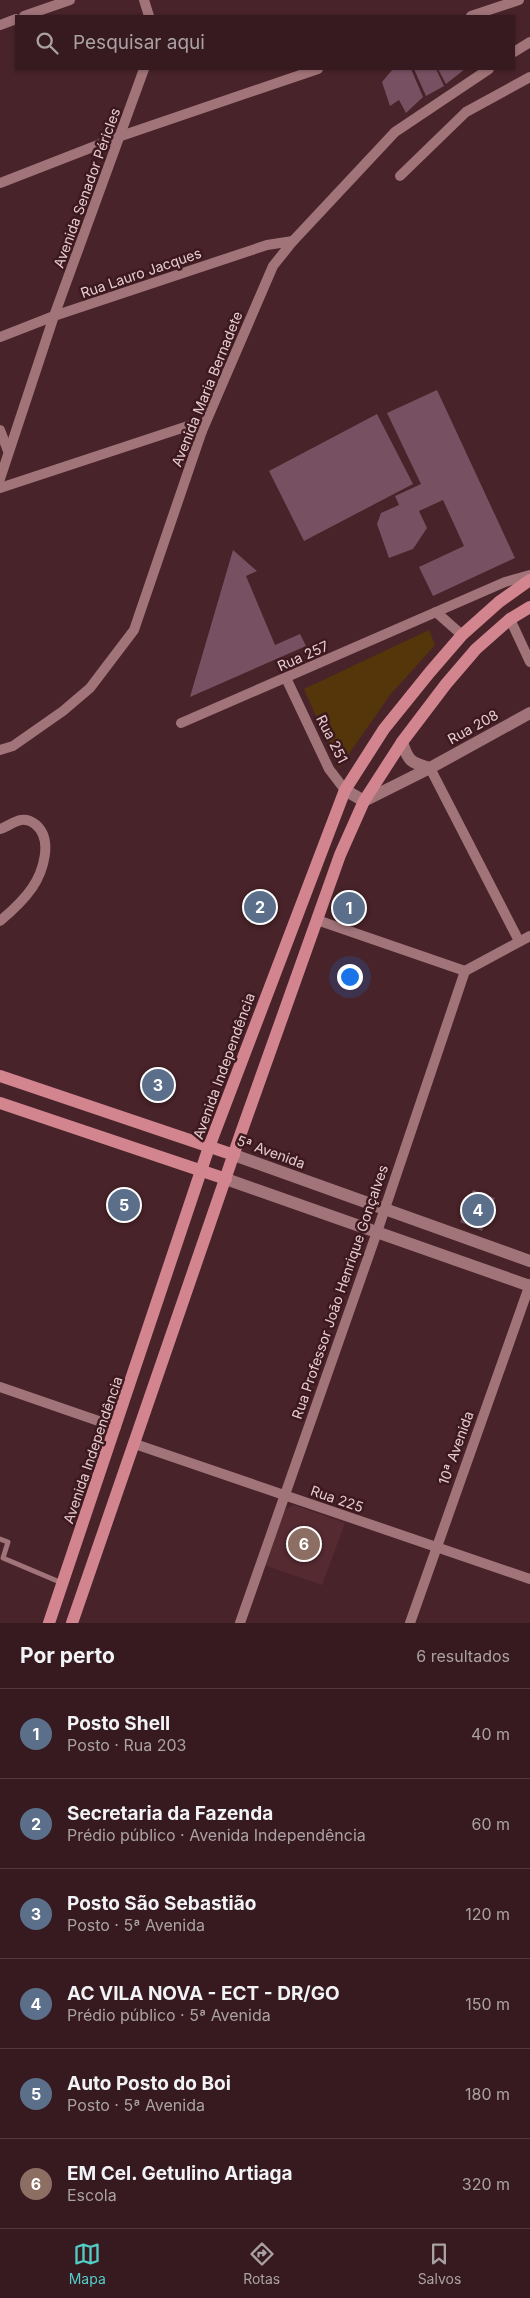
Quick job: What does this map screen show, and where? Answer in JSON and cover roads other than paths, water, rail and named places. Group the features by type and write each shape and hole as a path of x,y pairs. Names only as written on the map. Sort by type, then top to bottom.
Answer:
{"main road":[{"name":"Avenida Independência","path":"48,1623 116,1427 209,1147 345,790 384,729 462,635 499,602 530,580"},
{"path":"72,1623 340,855 364,801 402,742 476,649 510,619 530,606"},
{"name":"Rua 208","path":"364,801 430,768 530,713"},
{"path":"402,742 406,755 414,764 430,768"},
{"name":"Rua 251","path":"345,790 364,801"},
{"name":"5ª Avenida","path":"1,1076 234,1155 530,1261"},
{"path":"0,1103 226,1179 530,1285"}],"street":[{"path":"27,15 70,0"},
{"path":"144,0 149,15"},
{"path":"475,15 519,0"},
{"path":"0,25 15,19"},
{"path":"515,51 530,42"},
{"name":"Avenida Senador Péricles","path":"0,479 54,316 144,70"},
{"path":"0,183 121,136 315,70"},
{"name":"Avenida Maria Bernadete","path":"0,750 12,746 64,711 90,688 134,630 202,431 272,266 292,241 395,132 488,70"},
{"path":"400,176 466,112 530,77"},
{"name":"Rua Lauro Jacques","path":"0,337 54,316 267,245 292,241"},
{"path":"0,488 191,425 202,431"},
{"path":"0,430 8,451"},
{"name":"Rua 257","path":"181,724 505,582 530,575"},
{"path":"436,612 462,635"},
{"path":"510,619 530,662"},
{"name":"Rua 251","path":"286,678 329,769 345,790"},
{"path":"430,768 519,942"},
{"path":"0,829 22,820 30,820 44,836 46,848 33,886 18,906 0,921"},
{"path":"317,920 465,971 530,936"},
{"name":"Rua Professor João Henrique Gonçalves","path":"240,1623 283,1495 385,1209 465,971"},
{"name":"10ª Avenida","path":"410,1623 435,1548 530,1285"},
{"path":"0,1387 116,1427"},
{"name":"Rua 225","path":"135,1444 530,1579"}],"lane":[{"path":"0,1539 8,1542 3,1558 62,1583"}],"place":[{"name":"Secretaria da Fazenda","path":"260,907"},
{"name":"Posto Shell","path":"349,908"},
{"name":"Posto São Sebastião","path":"158,1085"},
{"name":"Auto Posto do Boi","path":"124,1205"},
{"name":"AC VILA NOVA - ECT - DR/GO","path":"478,1210"},
{"name":"EM Cel. Getulino Artiaga","path":"304,1544"}]}
